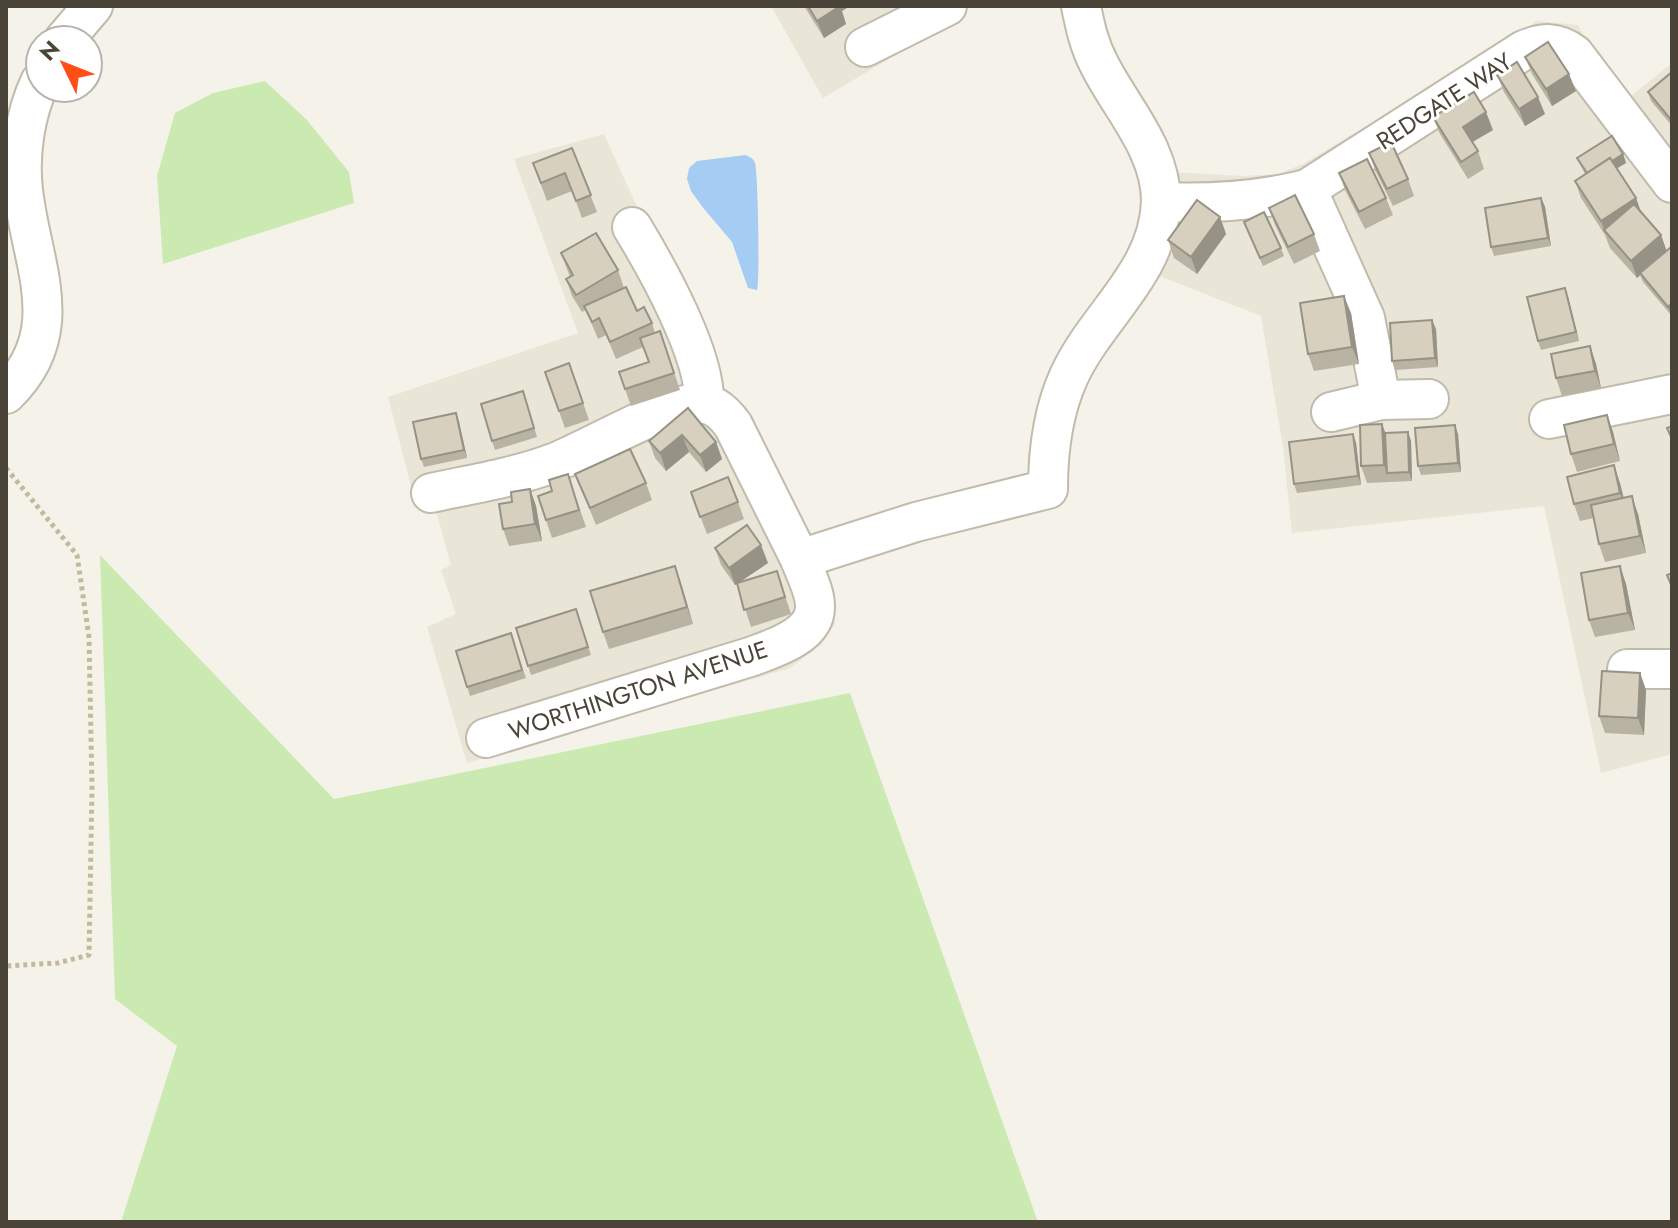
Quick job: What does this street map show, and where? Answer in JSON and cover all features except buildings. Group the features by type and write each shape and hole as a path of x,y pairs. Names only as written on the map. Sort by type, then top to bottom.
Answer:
{"street":[{"path":"78,24 93,6"},
{"path":"865,47 947,6"},
{"path":"800,559 916,522 1048,489 1050,445 1069,375 1145,264 1161,202 1158,174 1152,157 1098,63 1087,36 1081,6"},
{"name":"REDGATE WAY","path":"1161,202 1241,201 1307,189 1524,50 1547,42 1567,48 1574,54 1672,183"},
{"path":"6,394 28,366 39,339 44,313 22,187 24,128 32,104"},
{"path":"1307,189 1365,318 1381,400"},
{"path":"431,493 551,464 670,411 704,404 702,377 673,301 632,227"},
{"path":"1549,419 1672,394"},
{"path":"1331,412 1381,400 1429,399"},
{"name":"WORTHINGTON AVENUE","path":"486,738 750,657 788,641 808,626 815,611 815,602 800,559 733,425 718,410 704,404"},
{"path":"1627,669 1672,669"}],"path":[{"path":"6,468 77,555 89,637 92,788 89,955 58,963 6,966"}],"shaded area":[{"path":"771,6 959,6 922,25 916,43 823,98"},
{"path":"1536,21 1578,25 1597,66 1625,101 1672,63 1672,754 1601,773 1544,506 1292,533 1283,447 1261,316 1157,275 1169,172 1243,176 1278,174 1303,164 1515,40"},
{"path":"604,134 721,392 748,410 817,553 835,624 821,645 790,668 467,763 427,627 456,614 441,570 451,565 428,482 411,486 388,397 578,333 514,159"}],"green space":[{"path":"265,81 307,120 349,172 354,203 163,264 157,176 175,113 213,93"},
{"path":"100,555 334,799 850,693 1038,1222 121,1222 177,1046 115,999"}],"water":[{"path":"746,155 755,163 756,170 757,290 748,288 732,242 691,191 687,179 689,168 697,161"}]}
